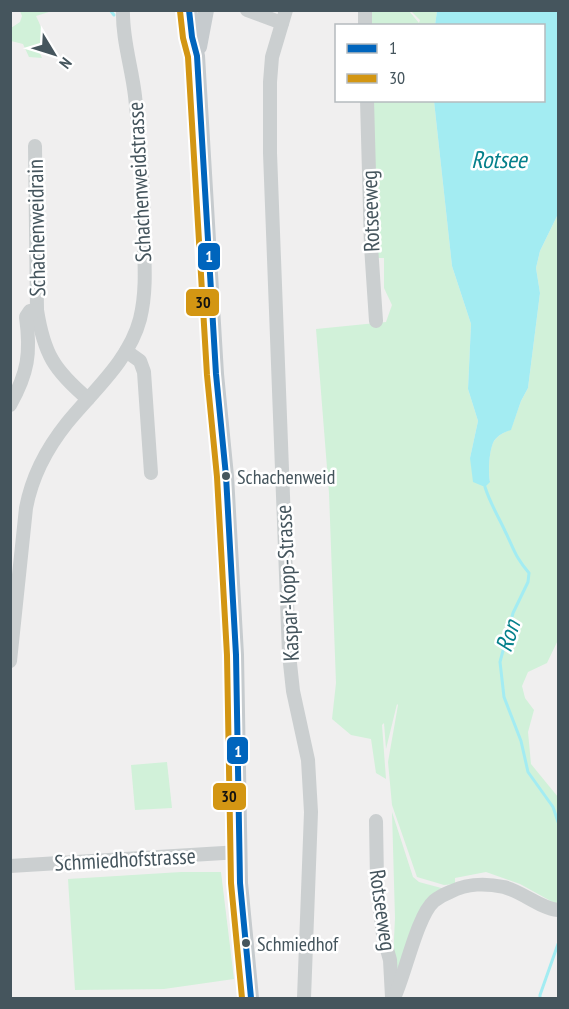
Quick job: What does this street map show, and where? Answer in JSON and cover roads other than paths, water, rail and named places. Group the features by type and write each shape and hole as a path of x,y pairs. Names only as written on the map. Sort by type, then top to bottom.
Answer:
{"main road":[{"path":"189,10 197,56 216,374 226,476 237,655 240,883 251,999"},
{"path":"197,56 206,10"}],"street":[{"name":"Schachenweidstrasse","path":"10,662 26,508 31,486 56,437 110,374 126,351 140,319 145,288 144,236 135,96 123,10"},
{"name":"Kaspar-Kopp-Strasse","path":"247,10 284,17 272,57 270,153 289,654 293,692 308,760 311,812 304,999"},
{"name":"Rotseeweg","path":"367,102 371,246 376,321"},
{"name":"Schachenweidrain","path":"34,146 37,310 46,347 55,366 65,379 88,399"},
{"name":"Schachenweidrain","path":"10,405 21,387 28,362 26,317 30,311 37,310"},
{"path":"126,351 140,361 144,372 151,473"},
{"name":"Rotseeweg","path":"376,821 376,880 383,935 390,960 393,999"},
{"name":"Schmiedhofstrasse","path":"10,866 240,852"},
{"name":"Rotseeweg","path":"393,999 422,921 433,902 441,896 465,886 491,885 517,891 549,908 558,910"}],"water":[{"name":"Rotsee","path":"437,11 558,11 558,214 540,251 536,268 540,293 528,388 511,430 494,441 489,461 490,482 485,487 473,482 470,458 478,421 468,389 471,324 452,266 434,102 545,102 545,24 435,24"}],"waterway":[{"path":"110,10 114,15"},
{"name":"Ron","path":"485,487 515,553 529,573 528,582 513,613 500,662 504,697 521,741 528,772 553,807 558,822"},
{"name":"Ron","path":"540,998 558,944"}],"place":[{"name":"Schachenweid","path":"226,476"},
{"name":"Schmiedhof","path":"246,943"}]}
